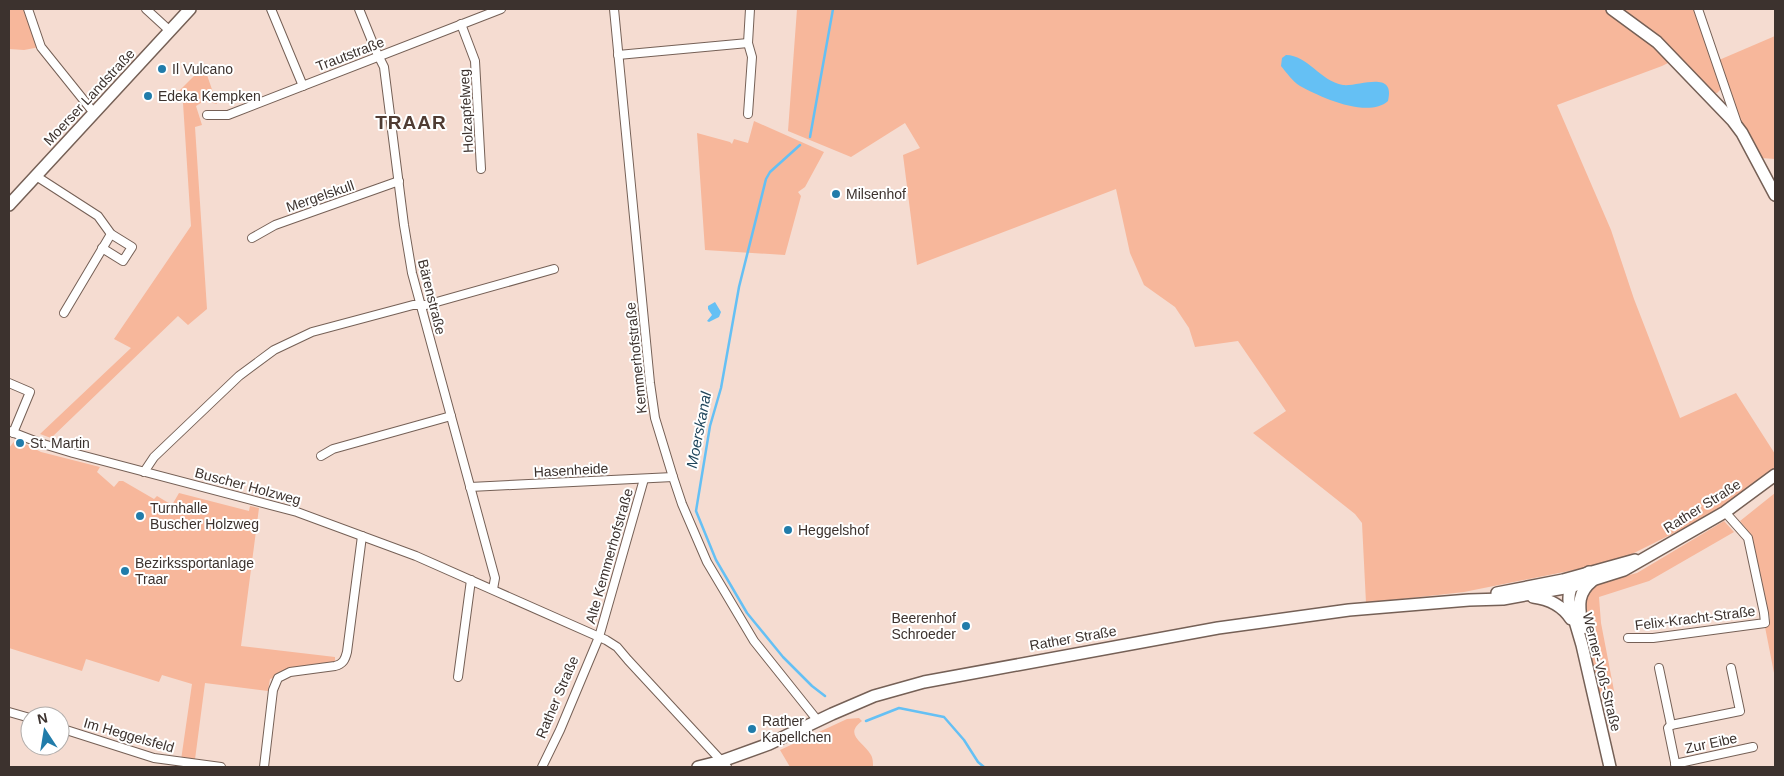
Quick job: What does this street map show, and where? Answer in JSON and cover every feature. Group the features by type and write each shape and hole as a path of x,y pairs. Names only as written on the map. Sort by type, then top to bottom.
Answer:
{"street":[{"path":"28,9 41,47 94,113"},
{"path":"146,9 170,31"},
{"name":"Moerser Landstraße","path":"9,205 190,9"},
{"path":"271,9 302,86"},
{"name":"Bärenstraße","path":"359,9 384,67 408,254 420,305 495,578 493,589"},
{"name":"Trautstraße","path":"207,115 228,115 501,9"},
{"name":"Kemmerhofstraße","path":"614,9 652,401 656,424 682,504 707,562 735,612 754,641 818,721"},
{"path":"748,114 752,57 748,43 750,9"},
{"path":"1612,9 1657,42 1739,128"},
{"path":"1698,9 1739,128 1775,195"},
{"name":"Holzapfelweg","path":"462,24 475,61 481,169"},
{"path":"618,55 748,43"},
{"path":"36,176 98,216 111,234 132,247 123,261 102,248"},
{"name":"Mergelskull","path":"252,238 275,225 399,181"},
{"path":"64,313 111,234"},
{"path":"144,472 154,457 239,376 274,350 293,340 334,325 413,305 426,305 554,269"},
{"name":"Buscher Holzweg","path":"9,383 30,392 11,432 50,446 144,472 279,506 416,556 599,637"},
{"path":"322,456 333,449 451,416"},
{"name":"Rather Straße","path":"698,767 724,764 865,699 898,688 1218,628 1349,610 1502,599 1524,596 1570,584 1623,562 1642,558 1665,547 1725,512 1775,475"},
{"name":"Hasenheide","path":"470,488 673,477"},
{"name":"Alte Kemmerhofstraße","path":"644,479 599,637 620,651 724,764"},
{"name":"Felix-Kracht-Straße","path":"1628,638 1653,638 1765,623 1748,538 1725,512"},
{"path":"264,767 274,690 278,678 290,672 340,665 344,660 347,652 362,536"},
{"path":"1582,645 1580,598 1591,576"},
{"path":"458,677 471,580"},
{"name":"Rather Straße","path":"1469,600 1506,591 1570,584"},
{"name":"Werner-Voß-Straße","path":"1570,584 1578,590 1580,598"},
{"name":"Werner-Voß-Straße","path":"1570,584 1569,600 1582,645 1610,767"},
{"name":"Rather Straße","path":"1524,596 1547,600 1563,609 1571,620 1582,645"},
{"name":"Rather Straße","path":"542,767 560,730 599,637"},
{"name":"Zur Eibe","path":"1659,668 1671,725 1668,728 1676,765 1753,747"},
{"name":"Zur Eibe","path":"1671,725 1740,711 1731,668"},
{"name":"Im Heggelsfeld","path":"70,731 154,758 221,767"}],"shaded area":[{"path":"9,9 27,9 40,47 24,50 9,49"},
{"path":"797,9 1695,9 1721,84 1720,90 1717,93 1711,93 1672,61 1557,105 1611,230 1634,299 1680,418 1736,393 1775,454 1775,469 1726,507 1628,556 1594,566 1464,592 1366,603 1362,523 1355,514 1253,433 1286,411 1238,341 1195,347 1189,328 1175,307 1144,285 1130,253 1116,189 917,265 903,155 920,148 905,123 851,157 788,131"},
{"path":"1775,36 1775,159 1761,158 1742,127 1719,60"},
{"path":"195,75 207,75 217,104 204,101 196,106 202,125 195,127 207,309 188,325 178,316 51,438 40,434 131,348 114,339 191,226 183,103 178,92"},
{"path":"754,121 824,152 805,187 798,192 801,196 785,255 705,250 697,133 732,144 734,139 748,143"},
{"name":"Bezirkssportanlage Traar","path":"16,439 41,452 100,467 97,472 114,487 119,481 123,481 154,499 157,496 172,505 179,493 249,511 250,506 259,508 241,646 335,657 335,663 285,670 277,673 270,679 268,691 205,683 194,767 180,767 192,684 162,675 159,682 86,659 82,671 9,648 9,448"},
{"path":"1775,493 1775,678 1765,627 1770,619 1752,536 1740,521"},
{"path":"1724,521 1734,532 1649,581 1599,597 1601,623 1615,696 1600,700 1591,656 1586,611 1586,596 1589,588 1599,583 1637,573"},
{"path":"859,718 862,721 854,730 855,734 871,755 873,767 790,767 780,750 847,719"}],"water":[{"path":"1286,55 1294,56 1308,63 1327,79 1335,83 1350,85 1381,82 1386,85 1389,91 1388,101 1379,106 1369,108 1344,104 1319,96 1294,82 1281,66 1282,58"},
{"path":"715,302 721,312 719,317 709,322 707,321 712,315 708,306"}],"waterway":[{"name":"Moerskanal","path":"810,137 833,9"},
{"name":"Moerskanal","path":"800,145 770,172 766,179 739,287 721,388 710,426 696,511 716,560 747,613 783,657 812,686 825,696"},
{"name":"Moerskanal","path":"866,721 899,708 944,717 964,740 978,762 984,767"}],"place":[{"name":"Il Vulcano","path":"162,69"},
{"name":"Edeka Kempken","path":"148,96"},
{"name":"Milsenhof","path":"836,194"},
{"name":"St. Martin","path":"20,443"},
{"name":"Turnhalle Buscher Holzweg","path":"140,516"},
{"name":"Heggelshof","path":"788,530"},
{"name":"Bezirkssportanlage Traar","path":"125,571"},
{"name":"Beerenhof Schroeder","path":"966,626"},
{"name":"Rather Kapellchen","path":"752,729"}],"district":[{"name":"TRAAR","path":"411,122"}]}
